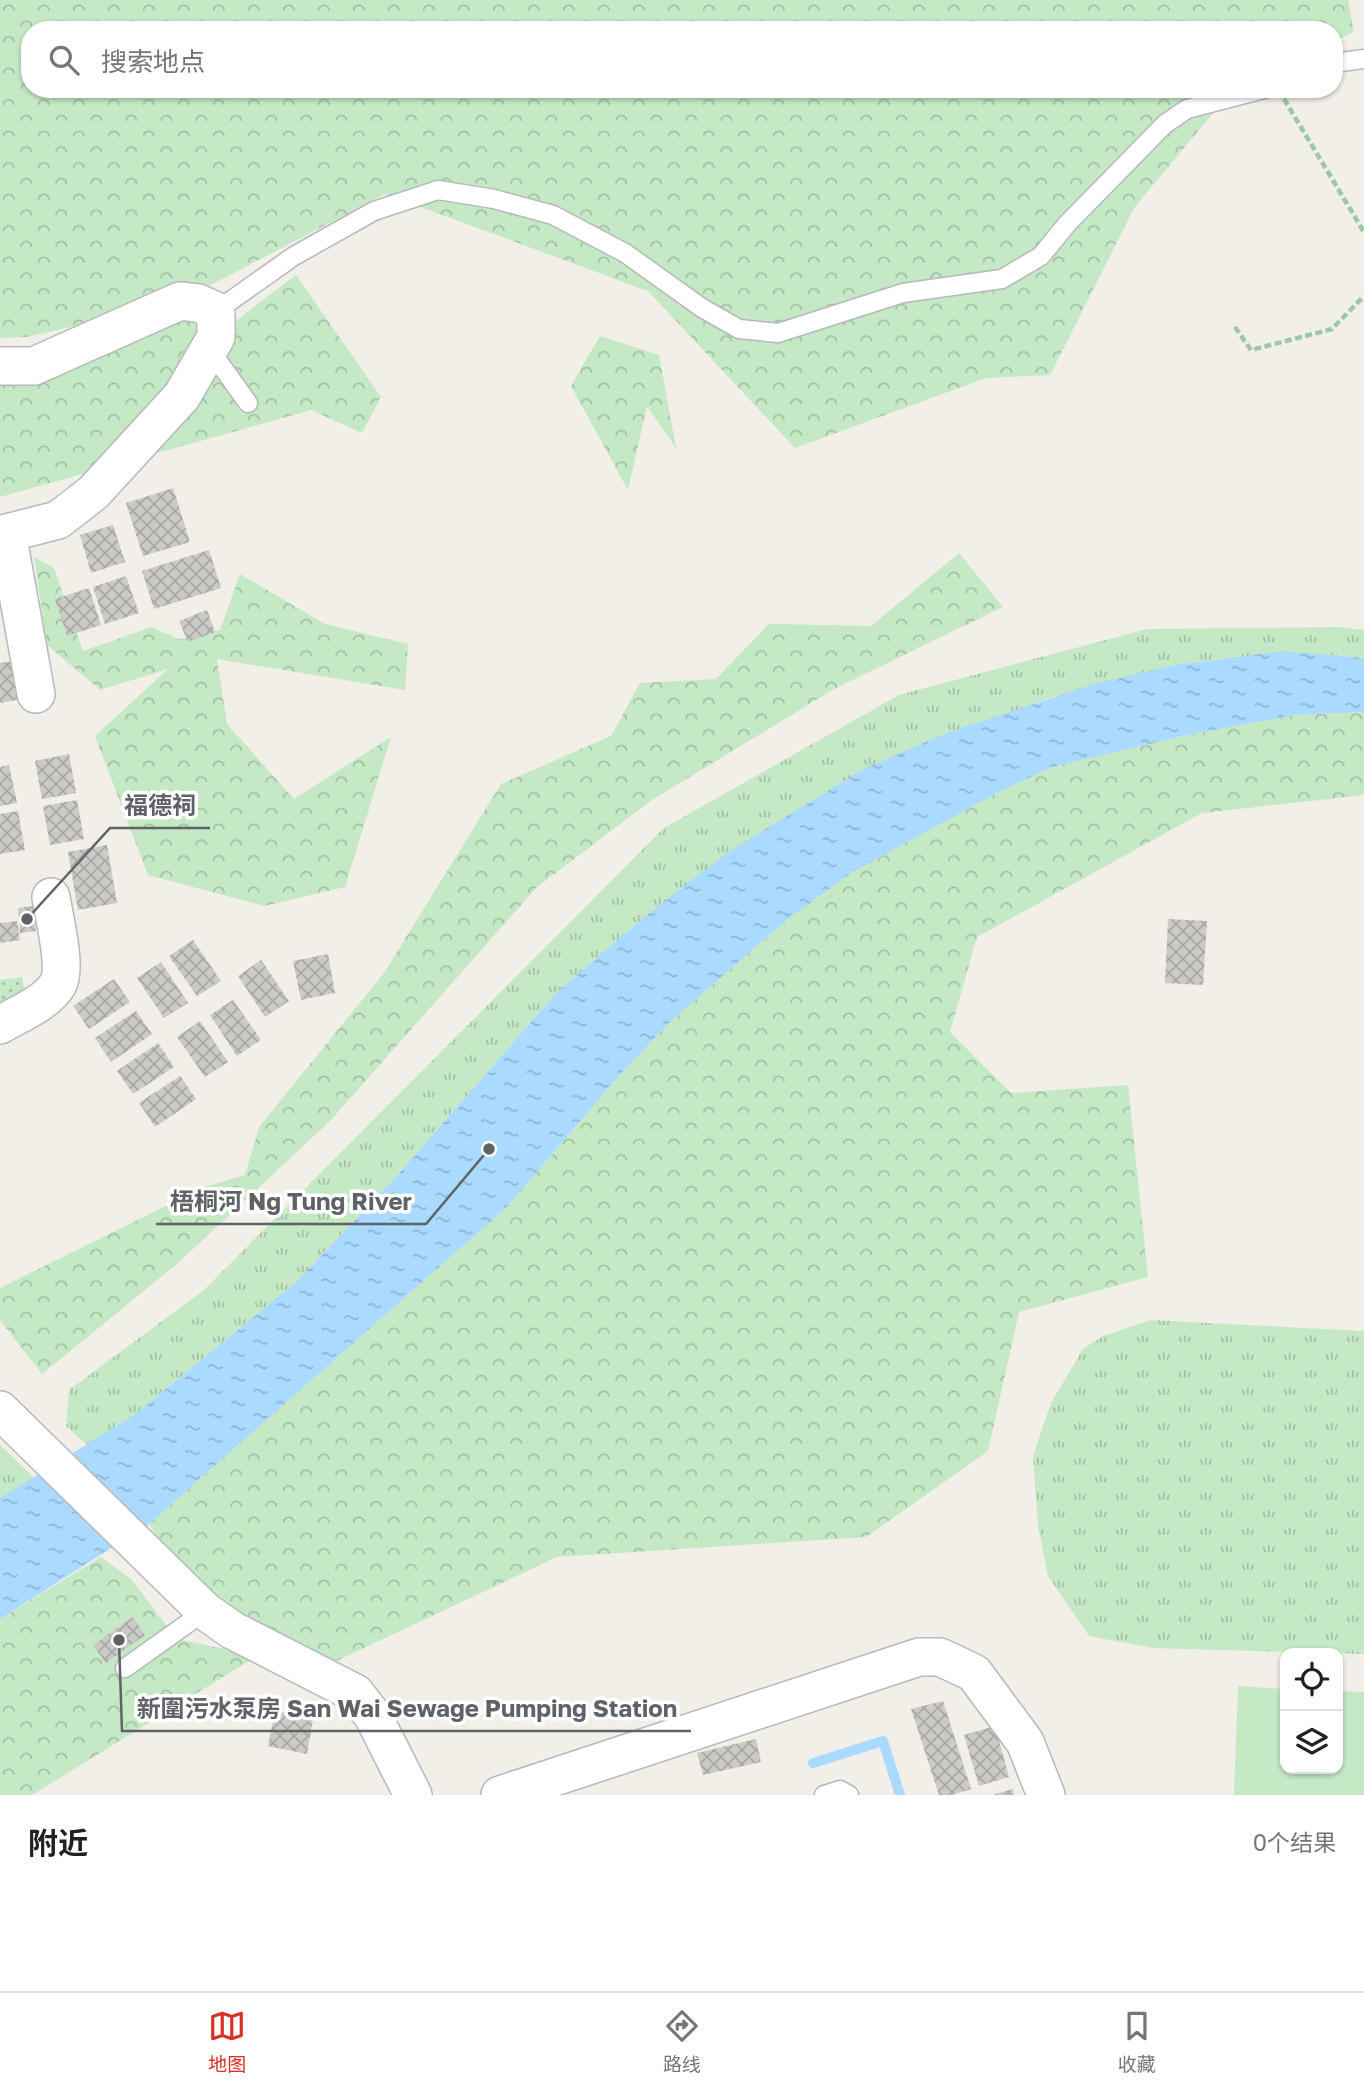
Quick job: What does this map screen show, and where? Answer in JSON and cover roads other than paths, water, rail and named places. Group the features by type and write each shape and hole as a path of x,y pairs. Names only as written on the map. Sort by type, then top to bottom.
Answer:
{"street":[{"path":"0,366 34,366 180,301 198,303 216,311 216,337 182,396 93,493 58,520 7,533 36,694"},
{"path":"0,1025 43,1000 58,984 61,970 51,897"},
{"path":"0,1410 205,1611 232,1630 355,1693 373,1716 413,1795"},
{"path":"515,1793 919,1657 940,1657 974,1673 1025,1742 1046,1795"}],"lane":[{"path":"1343,62 1364,60"},
{"path":"216,311 295,256 373,211 438,190 494,199 553,215 625,253 702,308 739,329 778,333 903,293 1002,279 1041,256 1067,224 1166,124 1199,105 1227,98"},
{"path":"210,350 248,403"},
{"path":"125,1668 205,1611"},
{"path":"824,1795 840,1790 849,1795"}],"water":[{"path":"1283,651 1364,658 1364,712 1294,715 1188,735 1052,767 997,793 851,873 788,919 672,1020 624,1070 506,1208 149,1524 0,1619 0,1498 134,1415 295,1283 396,1177 559,990 643,918 727,853 865,768 952,731 1097,683 1175,665"}],"waterway":[{"path":"813,1763 883,1741 900,1795"}],"place":[{"name":"福德祠","path":"27,919"},
{"name":"梧桐河 Ng Tung River","path":"489,1149"},
{"name":"新圍污水泵房 San Wai Sewage Pumping Station","path":"119,1640"}]}
